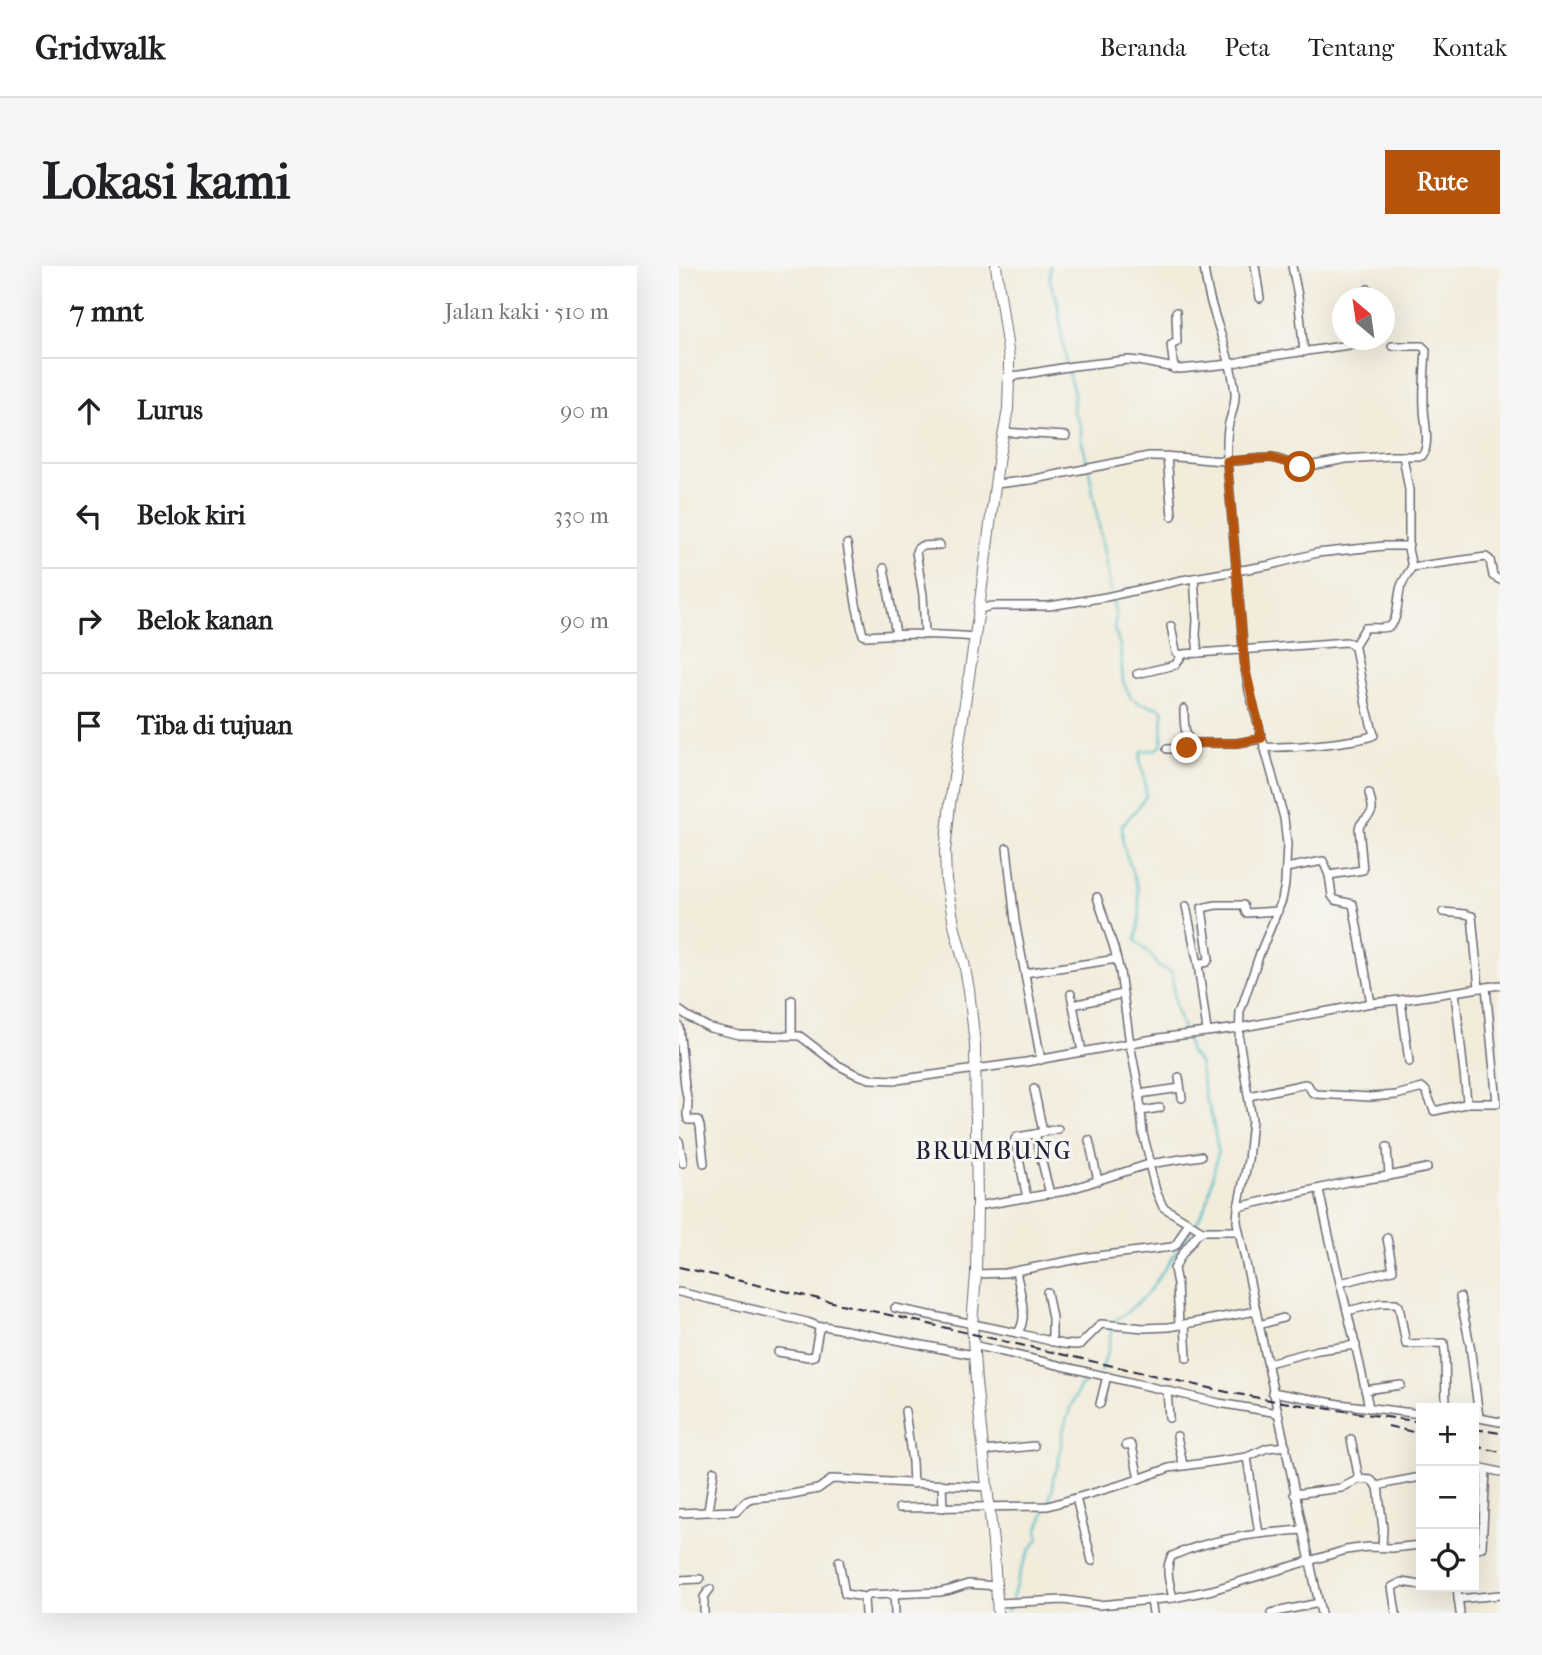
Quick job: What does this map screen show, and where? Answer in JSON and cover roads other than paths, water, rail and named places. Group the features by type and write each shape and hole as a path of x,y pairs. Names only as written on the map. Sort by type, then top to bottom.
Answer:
{"street":[{"path":"996,266 1009,358 1005,432 999,455 945,850 946,880 969,990 975,1045 976,1274 967,1351 984,1451 997,1586 1004,1605 1064,1600 1100,1605 1173,1598 1212,1590 1346,1550 1416,1546"},
{"path":"1204,266 1208,294 1230,364 1235,399 1229,425 1227,461 1243,650 1249,691 1284,818 1287,844 1284,893 1253,971 1240,1012 1238,1028 1252,1126 1238,1207 1239,1231 1321,1613"},
{"path":"1255,266 1260,298"},
{"path":"1292,266 1299,296 1304,352"},
{"path":"1174,369 1171,345 1177,342 1176,312"},
{"path":"996,484 1030,480 1149,456 1227,461 1272,458 1303,467 1346,459 1421,456 1425,452 1426,352 1422,346 1395,346"},
{"path":"1009,377 1128,360 1174,369 1230,364 1332,348"},
{"path":"1005,432 1066,436"},
{"path":"1167,456 1172,516"},
{"path":"1264,747 1293,748 1374,736 1354,646 1366,628 1393,624 1401,586 1412,567 1408,548 1409,490 1403,456"},
{"path":"848,544 862,633 866,636 896,634 975,638"},
{"path":"925,635 917,549 921,546 940,545"},
{"path":"979,609 992,606 1049,606 1106,597 1271,565 1317,553 1403,545 1408,548"},
{"path":"1412,567 1486,557 1490,560 1493,576 1500,580"},
{"path":"884,568 896,634"},
{"path":"1194,578 1198,653"},
{"path":"1171,626 1175,650 1182,656"},
{"path":"1137,674 1175,666 1185,654 1346,642 1354,646"},
{"path":"1184,709 1186,734 1191,743"},
{"path":"1167,748 1186,748 1191,743 1237,743 1262,738"},
{"path":"1329,876 1363,870 1359,828 1371,812 1369,793"},
{"path":"1007,848 1015,920 1041,1060"},
{"path":"1286,868 1322,860 1325,862 1333,898 1351,902 1355,907 1371,1003"},
{"path":"1097,897 1117,958 1145,1143 1156,1191 1163,1207 1201,1230 1239,1231"},
{"path":"1198,964 1209,959 1202,907 1243,905 1246,913 1277,911"},
{"path":"1186,906 1198,964 1207,1031"},
{"path":"1249,1096 1305,1084 1316,1094 1364,1097 1396,1095 1423,1088 1434,1111 1466,1103 1497,1103 1472,917 1443,912"},
{"path":"1025,973 1117,958"},
{"path":"679,1010 710,1028 740,1035 800,1037 855,1074 870,1079 897,1080 1041,1060 1371,1003 1500,985"},
{"path":"1455,992 1466,1103"},
{"path":"1071,994 1082,1052"},
{"path":"1073,1005 1122,994"},
{"path":"792,1000 792,1035"},
{"path":"1401,1000 1409,1062"},
{"path":"679,1026 682,1087 688,1103 687,1115 688,1120 698,1120 704,1163"},
{"path":"1179,1077 1182,1098"},
{"path":"1139,1094 1180,1088"},
{"path":"1034,1089 1050,1194"},
{"path":"1141,1111 1160,1108"},
{"path":"1027,1198 1014,1139 1058,1129"},
{"path":"1089,1140 1098,1181"},
{"path":"679,1141 683,1163"},
{"path":"1387,1147 1389,1177"},
{"path":"977,1206 1050,1194 1150,1164 1201,1156"},
{"path":"1238,1207 1347,1182 1389,1177 1427,1168"},
{"path":"1319,1189 1369,1408"},
{"path":"976,1274 1016,1271 1089,1257 1173,1247 1188,1223"},
{"path":"1187,1358 1174,1269 1201,1230"},
{"path":"1340,1283 1393,1270 1387,1238"},
{"path":"1016,1271 1023,1304 1022,1328 1017,1333"},
{"path":"679,1292 820,1327 1094,1373 1231,1406 1278,1413"},
{"path":"1047,1292 1052,1318 1052,1342"},
{"path":"1460,1297 1469,1345 1475,1403"},
{"path":"1347,1311 1381,1303 1396,1303 1399,1306 1406,1344 1454,1342"},
{"path":"895,1308 1052,1342 1079,1345 1104,1324 1144,1328 1182,1325 1256,1311"},
{"path":"1259,1325 1283,1318"},
{"path":"778,1352 814,1356 820,1327"},
{"path":"1444,1343 1446,1403"},
{"path":"1268,1363 1318,1350 1356,1345"},
{"path":"1100,1404 1106,1376"},
{"path":"1366,1390 1401,1385"},
{"path":"1167,1390 1169,1418"},
{"path":"1272,1392 1416,1413"},
{"path":"905,1411 913,1484"},
{"path":"1479,1418 1500,1422"},
{"path":"1177,1436 1183,1465"},
{"path":"1351,1439 1359,1479"},
{"path":"1126,1445 1132,1446 1139,1479"},
{"path":"984,1451 1034,1446"},
{"path":"899,1508 1048,1506 1169,1468 1247,1457 1267,1448 1286,1446"},
{"path":"1247,1457 1259,1534"},
{"path":"1479,1467 1500,1472"},
{"path":"1479,1548 1482,1547 1483,1541 1486,1469"},
{"path":"708,1511 714,1471"},
{"path":"1378,1487 1416,1478"},
{"path":"679,1513 736,1511 752,1498 818,1489 832,1479 988,1487"},
{"path":"1294,1494 1341,1488 1359,1479 1371,1480 1378,1487 1383,1529 1382,1547"},
{"path":"942,1484 943,1508"},
{"path":"1076,1498 1091,1561"},
{"path":"1173,1598 1167,1567 1172,1556 1211,1542 1303,1530"},
{"path":"839,1560 845,1594 865,1597 940,1592 968,1584 997,1586"},
{"path":"679,1580 699,1580"},
{"path":"1396,1613 1392,1587 1402,1582 1416,1585"},
{"path":"704,1613 704,1597 710,1589"},
{"path":"1457,1592 1461,1613"},
{"path":"894,1593 895,1613"},
{"path":"1458,1599 1500,1595"},
{"path":"865,1597 865,1613"},
{"path":"1151,1600 1153,1613"},
{"path":"1271,1613 1319,1603"}],"waterway":[{"path":"1050,266 1050,282 1057,299 1066,363"},
{"path":"1067,369 1074,393 1073,411 1081,426 1081,438 1088,465"},
{"path":"1089,470 1111,592"},
{"path":"1112,597 1116,616 1114,629 1120,645 1123,681 1131,698 1164,712 1161,746 1155,750 1142,751 1140,761 1146,796 1122,825 1123,845 1138,889 1140,916 1136,941 1159,967 1172,972 1175,1007 1184,1032"},
{"path":"1186,1037 1190,1053 1199,1062 1218,1152 1207,1203 1196,1224"},
{"path":"1114,1321 1147,1294 1193,1228"},
{"path":"1101,1372 1112,1327"},
{"path":"1048,1503 1070,1408 1080,1387 1088,1380 1100,1378"},
{"path":"1012,1599 1026,1559 1039,1539 1037,1532 1046,1508"},
{"path":"1006,1613 1010,1604"}],"railway":[{"path":"679,1267 1227,1392 1416,1421"},
{"path":"1388,1426 1416,1433"},
{"path":"1479,1430 1500,1433"},
{"path":"1479,1447 1500,1452"}],"district":[{"name":"BRUMBUNG","path":"994,1151"}]}
